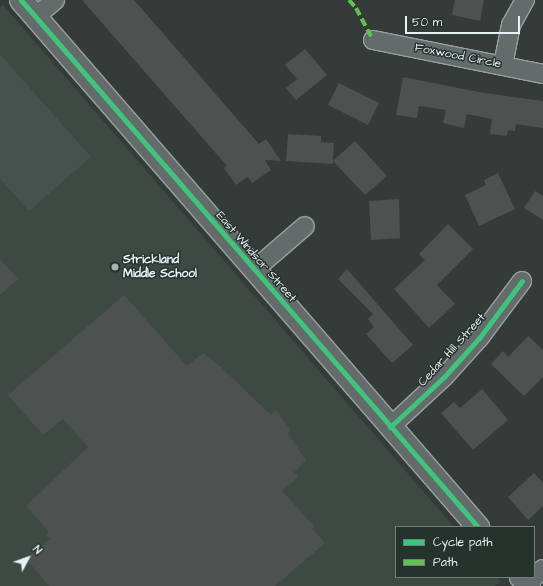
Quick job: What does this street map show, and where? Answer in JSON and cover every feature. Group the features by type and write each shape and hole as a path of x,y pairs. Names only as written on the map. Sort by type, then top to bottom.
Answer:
{"street":[{"name":"East Windsor Street","path":"21,0 477,526"},
{"path":"35,17 55,0"},
{"path":"503,65 512,25 525,0"},
{"name":"Foxwood Circle","path":"373,40 543,74"},
{"path":"254,270 305,226"},
{"name":"Cedar Hill Street","path":"390,427 444,377 480,337 522,281"}],"shaded area":[{"name":"Strickland Middle School","path":"3,5 453,526 395,526 395,578 498,578 501,581 495,586 0,586 0,7"},
{"path":"0,54 91,157 29,211 0,179"}],"building":[{"path":"82,0 134,0 259,144 266,139 281,161 265,160 271,170 252,183 248,177 236,185 224,168 227,166"},
{"path":"455,0 484,0 480,21 452,15"},
{"path":"305,49 327,75 296,100 286,88 297,79 285,65"},
{"path":"403,77 484,93 543,101 543,128 516,124 515,131 508,130 507,136 490,134 492,119 467,114 464,128 443,123 446,110 419,106 417,118 396,115"},
{"path":"339,83 379,103 368,125 328,105"},
{"path":"288,134 321,136 321,142 334,143 333,164 286,161"},
{"path":"355,141 387,176 365,195 333,161"},
{"path":"498,173 515,209 479,226 465,195 486,185 484,180"},
{"path":"535,191 543,196 543,220 524,208"},
{"path":"399,199 400,238 371,240 369,201"},
{"path":"448,224 473,249 437,285 455,304 429,328 394,289 425,260 419,254"},
{"path":"0,259 18,279 0,295"},
{"path":"347,269 413,345 392,363 366,334 374,327 368,319 373,314 338,279"},
{"path":"124,295 187,366 203,353 222,368 271,415 276,410 290,429 288,434 306,460 294,472 298,477 282,491 314,526 312,528 325,543 275,586 49,586 26,559 50,539 46,535 49,532 26,506 88,447 63,419 43,435 8,395"},
{"path":"528,336 543,350 543,377 524,396 491,364 503,351 508,357"},
{"path":"482,389 508,420 473,450 441,413 454,402 460,408"},
{"path":"534,473 543,483 543,506 528,520 508,497"}],"marked path":[{"path":"349,0 356,8 373,40"}],"cycle path":[{"path":"21,0 477,526"},
{"path":"390,427 444,377 480,337 522,281"}],"place":[{"name":"Strickland Middle School","path":"115,267"}]}
